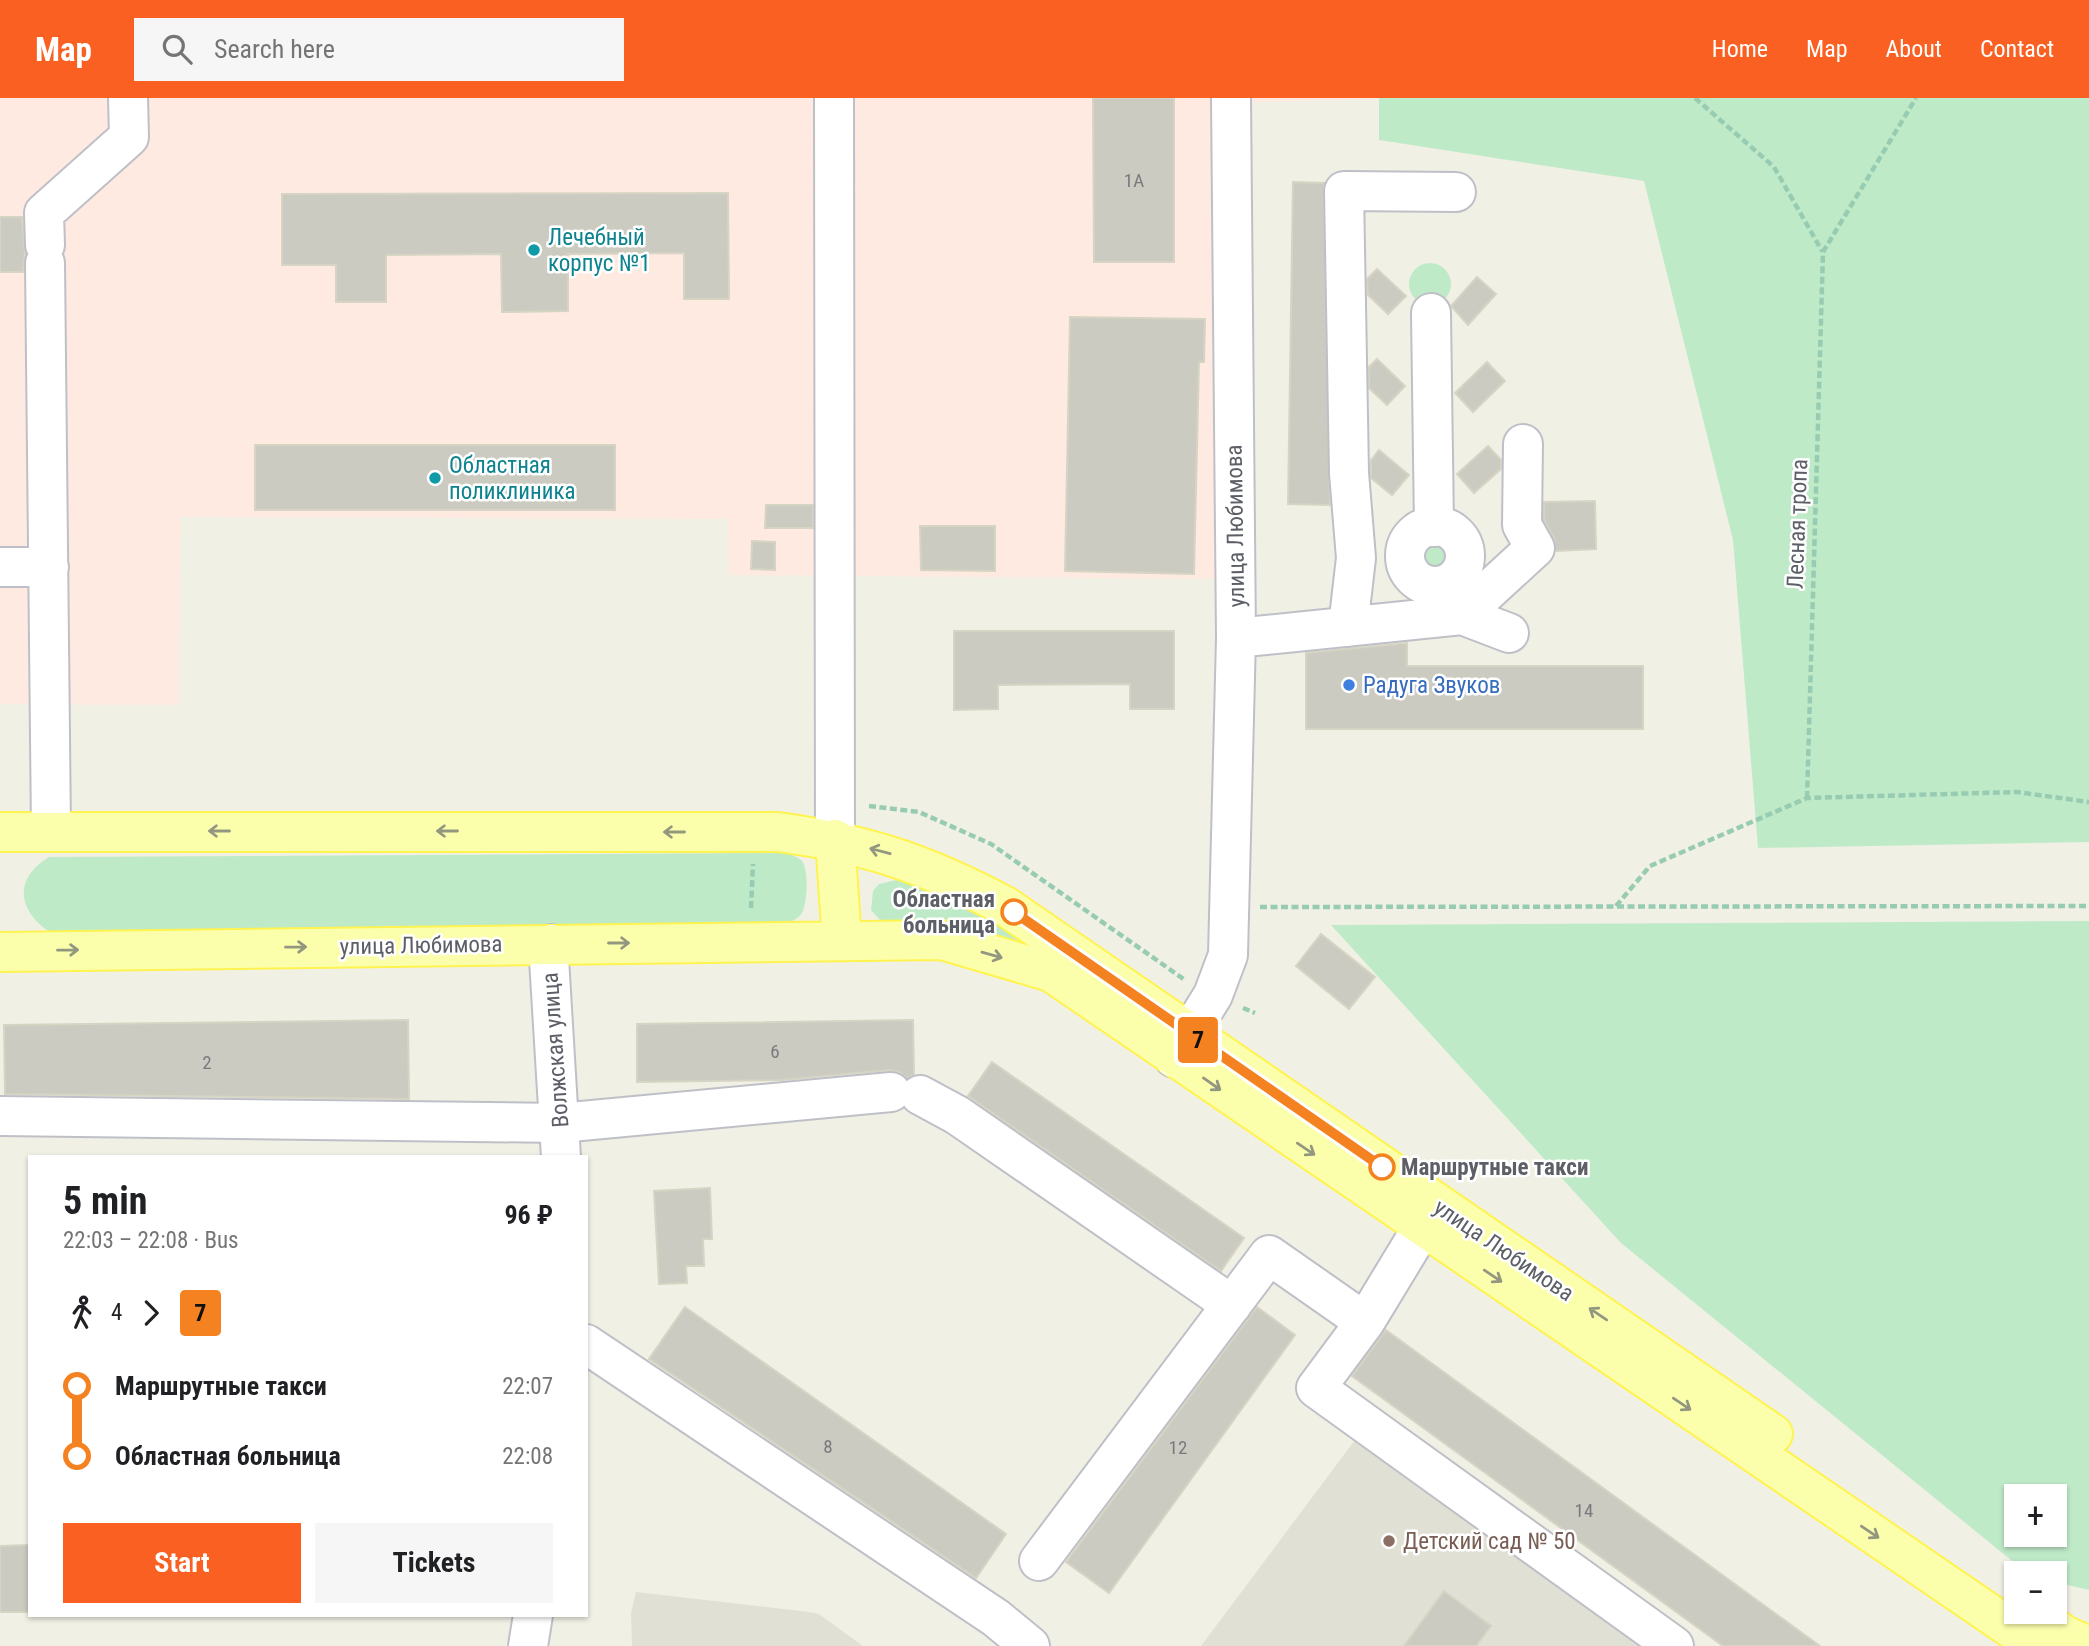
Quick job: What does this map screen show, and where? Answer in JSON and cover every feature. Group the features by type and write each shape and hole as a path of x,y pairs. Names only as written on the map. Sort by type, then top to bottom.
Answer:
{"main road":[{"name":"улица Любимова","path":"0,832 763,831 835,839 891,854 945,874 1005,905 1182,1046 1422,1228 2037,1646"},
{"path":"835,839 842,941"},
{"name":"улица Любимова","path":"0,952 942,940 1051,972 1182,1046 2004,1593"},
{"path":"2048,1624 2066,1636 2089,1646"}],"street":[{"path":"51,831 44,213 129,137 128,98"},
{"path":"834,98 835,839"},
{"name":"улица Любимова","path":"1182,1046 1213,995 1228,955 1236,638 1231,98"},
{"path":"1348,627 1356,558 1349,473 1344,191 1456,192"},
{"path":"1430,325 1433,504 1424,528 1415,533 1405,550 1431,594"},
{"path":"1403,405 1433,435"},
{"path":"1433,435 1459,408"},
{"path":"1523,443 1522,525 1535,548"},
{"path":"1431,594 1458,574 1465,556 1463,547 1433,504"},
{"path":"1236,638 1348,627 1535,548"},
{"path":"1465,556 1535,548"},
{"path":"1356,558 1509,633"},
{"path":"0,567 49,567"},
{"name":"Волжская улица","path":"551,944 549,959 561,1140"},
{"path":"0,1116 561,1140 905,1094 957,1115 1232,1305"},
{"path":"1422,1228 1365,1322 1316,1388 1674,1646"},
{"path":"1039,1561 1269,1255 1365,1322"},
{"path":"588,1345 996,1618 1030,1646"},
{"path":"528,1646 533,1617"}],"path":[{"path":"1695,98 1774,167 1823,252"},
{"name":"Лесная тропа","path":"1807,798 1823,252 1916,98"},
{"path":"1615,907 1650,866 1807,798 2017,792 2089,802"},
{"path":"751,914 753,860"},
{"path":"1230,907 2089,906"}],"shaded area":[{"path":"0,98 1411,98 1214,103 1218,579 729,575 728,519 180,517 179,705 0,704"},
{"name":"Детский сад № 50","path":"1358,1436 1638,1646 1201,1646"},
{"path":"636,1592 819,1614 863,1646 632,1646 631,1613"}],"green space":[{"path":"1379,98 2089,98 2089,842 1758,848 1733,540 1644,181 1379,140"},
{"path":"1430,263 1445,269 1451,284 1445,299 1430,305 1415,299 1409,284 1415,269"},
{"path":"1435,536 1450,542 1456,557 1450,572 1435,578 1420,572 1414,557 1420,542"},
{"path":"787,853 802,861 807,886 803,911 796,919 785,923 48,931 30,913 24,894 30,874 49,857"},
{"path":"905,878 967,903 1033,945 891,925 880,920 871,910 873,891 879,884"},
{"path":"2089,921 2089,1590 2067,1585 2067,1561 2012,1561 1621,1243 1331,925"}],"building":[{"path":"1093,98 1174,98 1174,262 1094,262"},
{"path":"1293,182 1324,183 1330,505 1288,504"},
{"name":"Лечебный корпус №1","path":"728,193 729,299 684,299 684,253 568,254 568,311 502,312 501,254 386,255 386,302 336,302 336,265 282,265 282,194"},
{"path":"0,217 22,217 25,254 23,272 0,272"},
{"path":"1377,269 1406,296 1388,314 1368,295 1367,279"},
{"path":"1477,277 1496,294 1468,325 1451,306"},
{"path":"1070,317 1205,319 1204,362 1199,362 1194,574 1065,571"},
{"path":"1377,359 1405,386 1387,405 1369,388 1369,367"},
{"path":"1487,362 1505,381 1473,412 1455,393"},
{"name":"Областная поликлиника","path":"255,445 615,445 615,510 255,510"},
{"path":"1488,446 1501,460 1501,469 1474,493 1457,474"},
{"path":"1379,450 1409,475 1392,495 1371,478 1371,460"},
{"path":"1595,501 1596,549 1556,551 1554,538 1544,520 1544,502"},
{"path":"766,505 813,505 813,528 765,528"},
{"path":"920,526 995,526 995,571 921,570"},
{"path":"752,541 775,542 775,570 751,569"},
{"path":"954,631 1174,631 1174,709 1130,709 1130,684 998,685 998,709 954,710"},
{"path":"1407,643 1407,666 1643,666 1643,729 1306,729 1306,653"},
{"path":"1321,934 1375,977 1349,1009 1296,966"},
{"path":"408,1020 409,1099 5,1094 4,1025"},
{"path":"913,1020 914,1075 907,1078 899,1072 889,1070 782,1080 637,1082 637,1024"},
{"path":"992,1062 1244,1238 1221,1271 968,1096"},
{"path":"710,1188 712,1239 703,1239 704,1266 686,1266 687,1283 659,1284 654,1191"},
{"path":"685,1307 1006,1534 976,1578 649,1359"},
{"path":"1257,1307 1295,1335 1109,1593 1066,1562"},
{"path":"1386,1330 1820,1646 1723,1646 1352,1376"},
{"path":"28,1545 28,1612 0,1612 0,1546"},
{"path":"1444,1591 1491,1626 1476,1646 1404,1646"}],"bus line":[{"name":"7","path":"1014,912 1382,1167"}],"place":[{"name":"Лечебный корпус №1","path":"534,250"},
{"name":"Областная поликлиника","path":"435,478"},
{"name":"Радуга Звуков","path":"1349,685"},
{"name":"Областная больница","path":"1014,912"},
{"name":"Маршрутные такси","path":"1382,1167"},
{"name":"Детский сад № 50","path":"1389,1541"}]}
